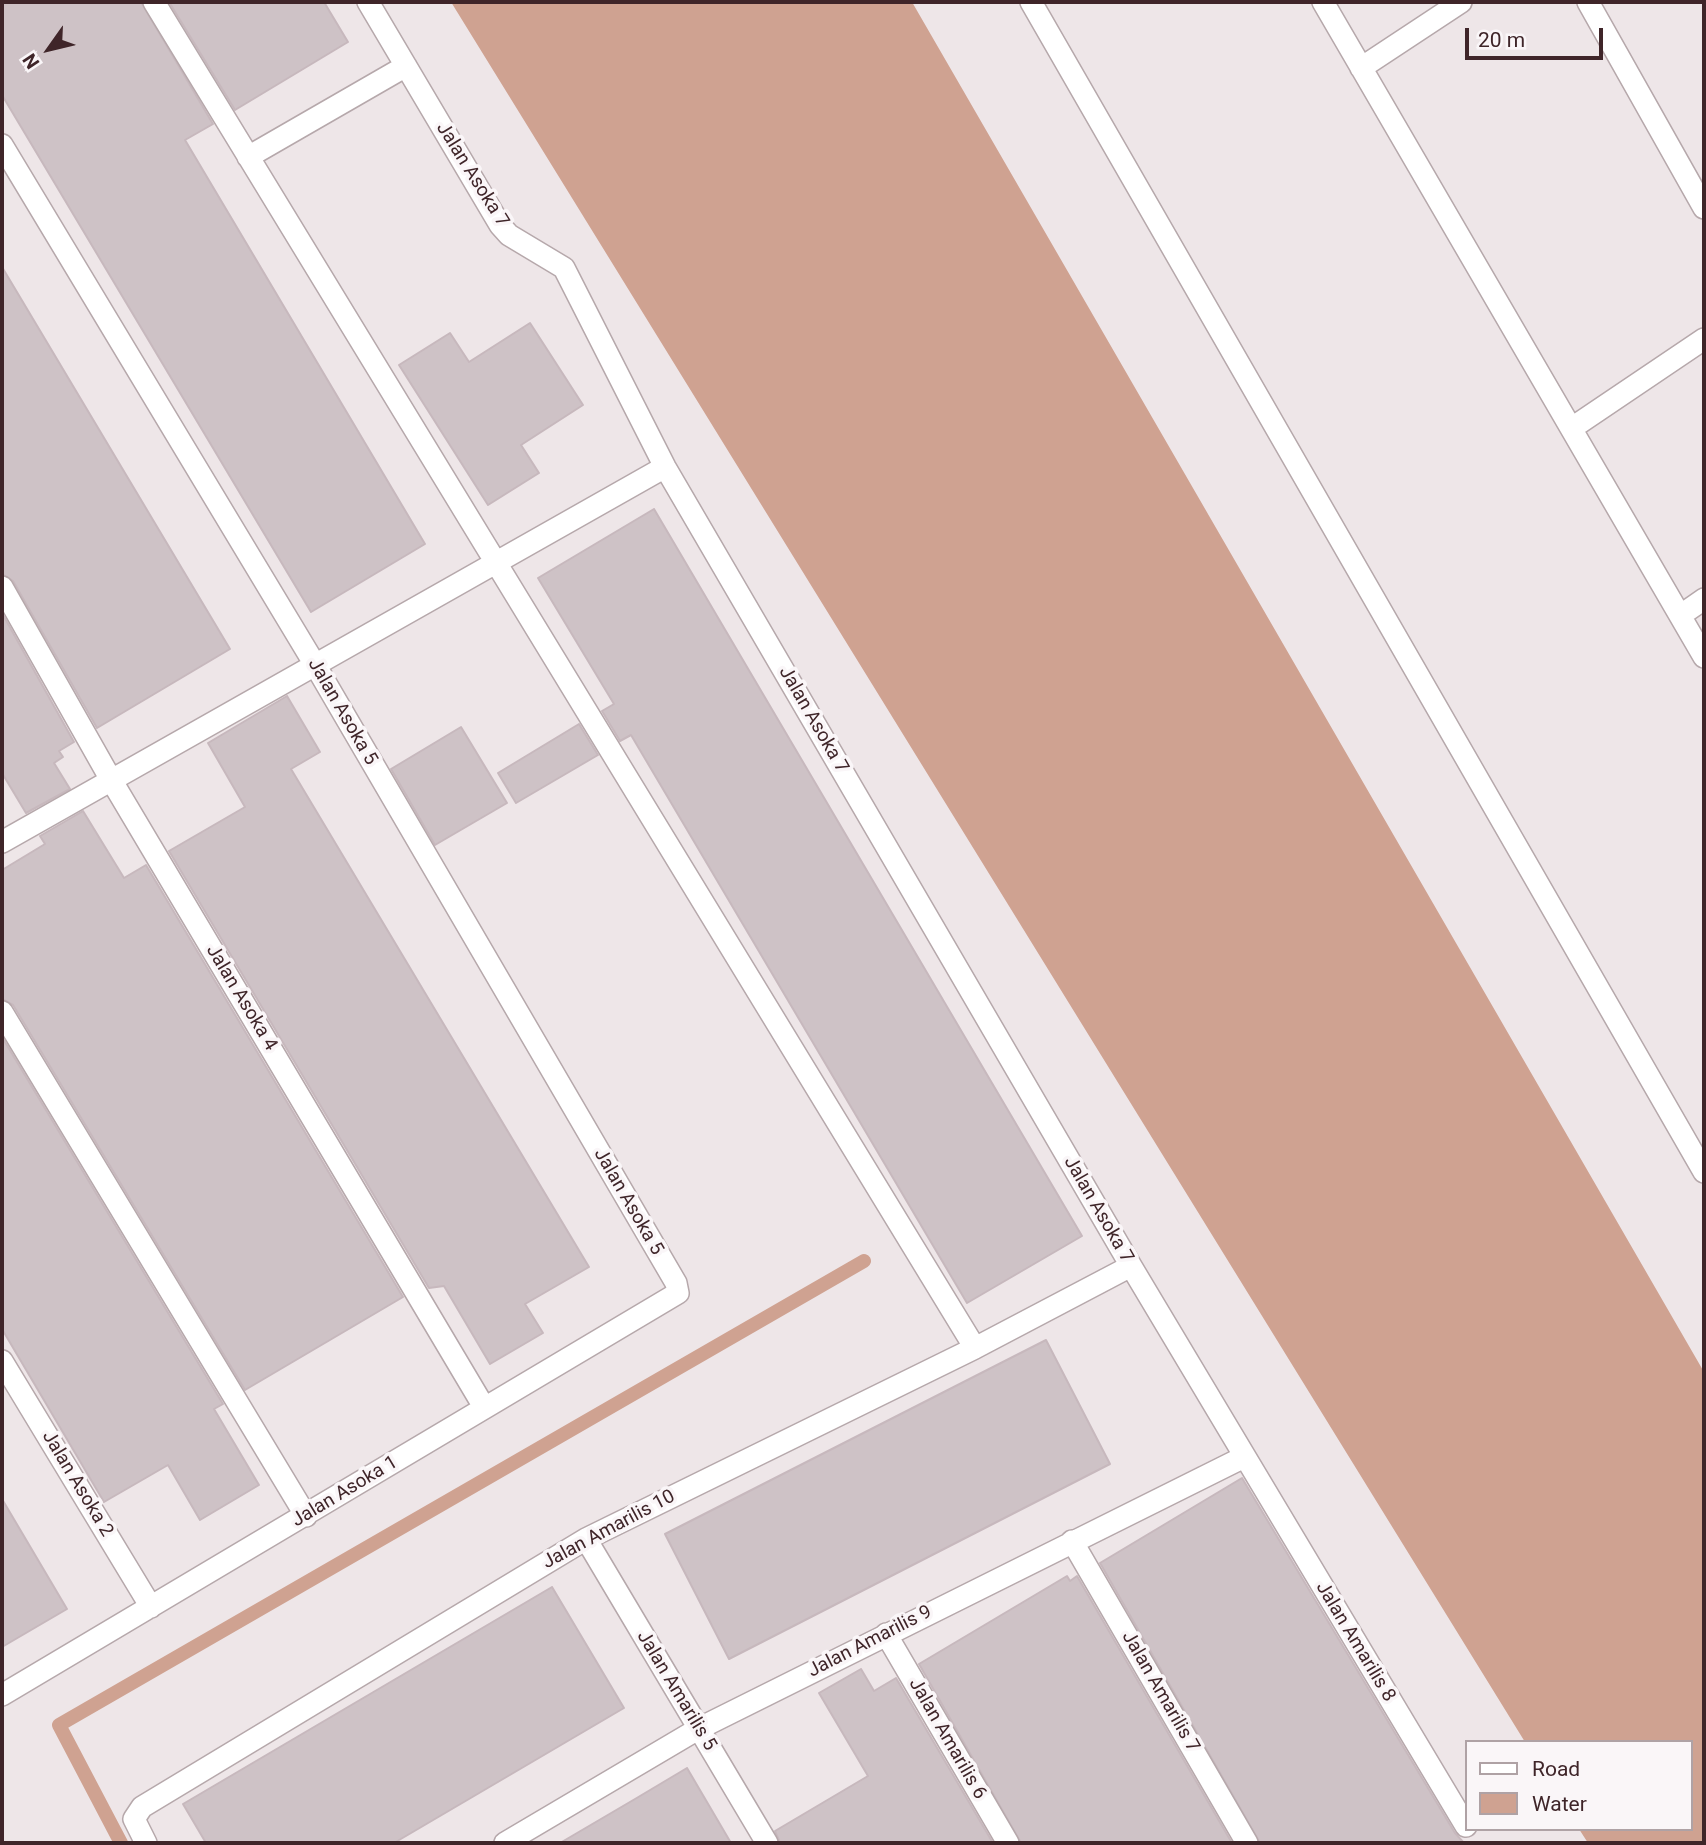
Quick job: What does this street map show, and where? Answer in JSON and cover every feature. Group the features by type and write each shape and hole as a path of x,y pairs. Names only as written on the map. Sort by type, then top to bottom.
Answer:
{"street":[{"path":"154,2 975,1348"},
{"name":"Jalan Asoka 7","path":"368,2 500,225 509,235 564,268 665,467 1244,1457"},
{"path":"1031,2 1697,1144 1704,1172"},
{"path":"1323,2 1704,657"},
{"path":"1361,68 1461,2"},
{"path":"1588,2 1704,208"},
{"path":"248,157 406,66"},
{"name":"Jalan Asoka 5","path":"2,145 314,663 676,1283"},
{"path":"1572,428 1704,338"},
{"path":"2,842 110,778 665,467"},
{"name":"Jalan Asoka 4","path":"2,587 110,778 484,1407"},
{"path":"1681,615 1704,599"},
{"path":"2,1012 306,1516"},
{"name":"Jalan Amarilis 10","path":"146,1843 134,1819 142,1807 586,1539 975,1348 1131,1266"},
{"name":"Jalan Asoka 1","path":"2,1695 306,1516 484,1407 672,1299 678,1293 676,1283"},
{"name":"Jalan Asoka 2","path":"2,1361 151,1606"},
{"name":"Jalan Amarilis 9","path":"505,1843 528,1838 698,1729 1244,1457"},
{"name":"Jalan Amarilis 8","path":"1244,1457 1464,1823"},
{"name":"Jalan Amarilis 5","path":"586,1539 767,1843"},
{"name":"Jalan Amarilis 7","path":"1072,1541 1247,1843"},
{"name":"Jalan Amarilis 6","path":"886,1634 1008,1843"}],"water":[{"path":"451,2 912,2 1704,1372 1704,1843 1588,1843 1580,1831 1692,1831 1692,1740 1524,1740"}],"building":[{"path":"2,2 141,2 213,124 185,140 425,544 311,612 2,95"},
{"path":"169,2 324,2 348,42 235,110"},
{"path":"2,267 230,649 97,728 13,581 2,574"},
{"path":"530,323 583,405 521,445 539,473 488,505 399,365 450,333 469,362"},
{"path":"654,509 1082,1236 967,1303 631,735 620,741 602,711 614,704 538,578"},
{"path":"2,613 74,742 59,751 63,757 54,763 70,789 26,813 2,773"},
{"path":"287,696 320,752 291,769 589,1267 525,1304 543,1333 490,1364 444,1286 429,1288 169,851 245,807 208,743"},
{"path":"579,724 598,755 516,803 498,773"},
{"path":"461,727 507,803 435,845 391,769"},
{"path":"83,811 124,878 146,865 403,1297 245,1390 13,1005 2,999 2,870 45,844 40,836"},
{"path":"2,1037 223,1404 214,1409 259,1485 200,1520 168,1465 104,1502 2,1329"},
{"path":"1046,1340 1110,1464 729,1659 665,1534"},
{"path":"1242,1478 1455,1833 1464,1843 1260,1843 1100,1563"},
{"path":"2,1499 67,1609 2,1647"},
{"path":"1067,1576 1070,1581 1077,1576 1232,1843 1021,1843 919,1664"},
{"path":"552,1587 624,1708 394,1843 206,1843 183,1804"},
{"path":"861,1669 874,1691 896,1678 993,1843 780,1843 775,1831 868,1776 819,1693"},
{"path":"687,1768 731,1843 560,1843 635,1799"}],"waterway":[{"path":"121,1843 59,1725 864,1261"}]}
